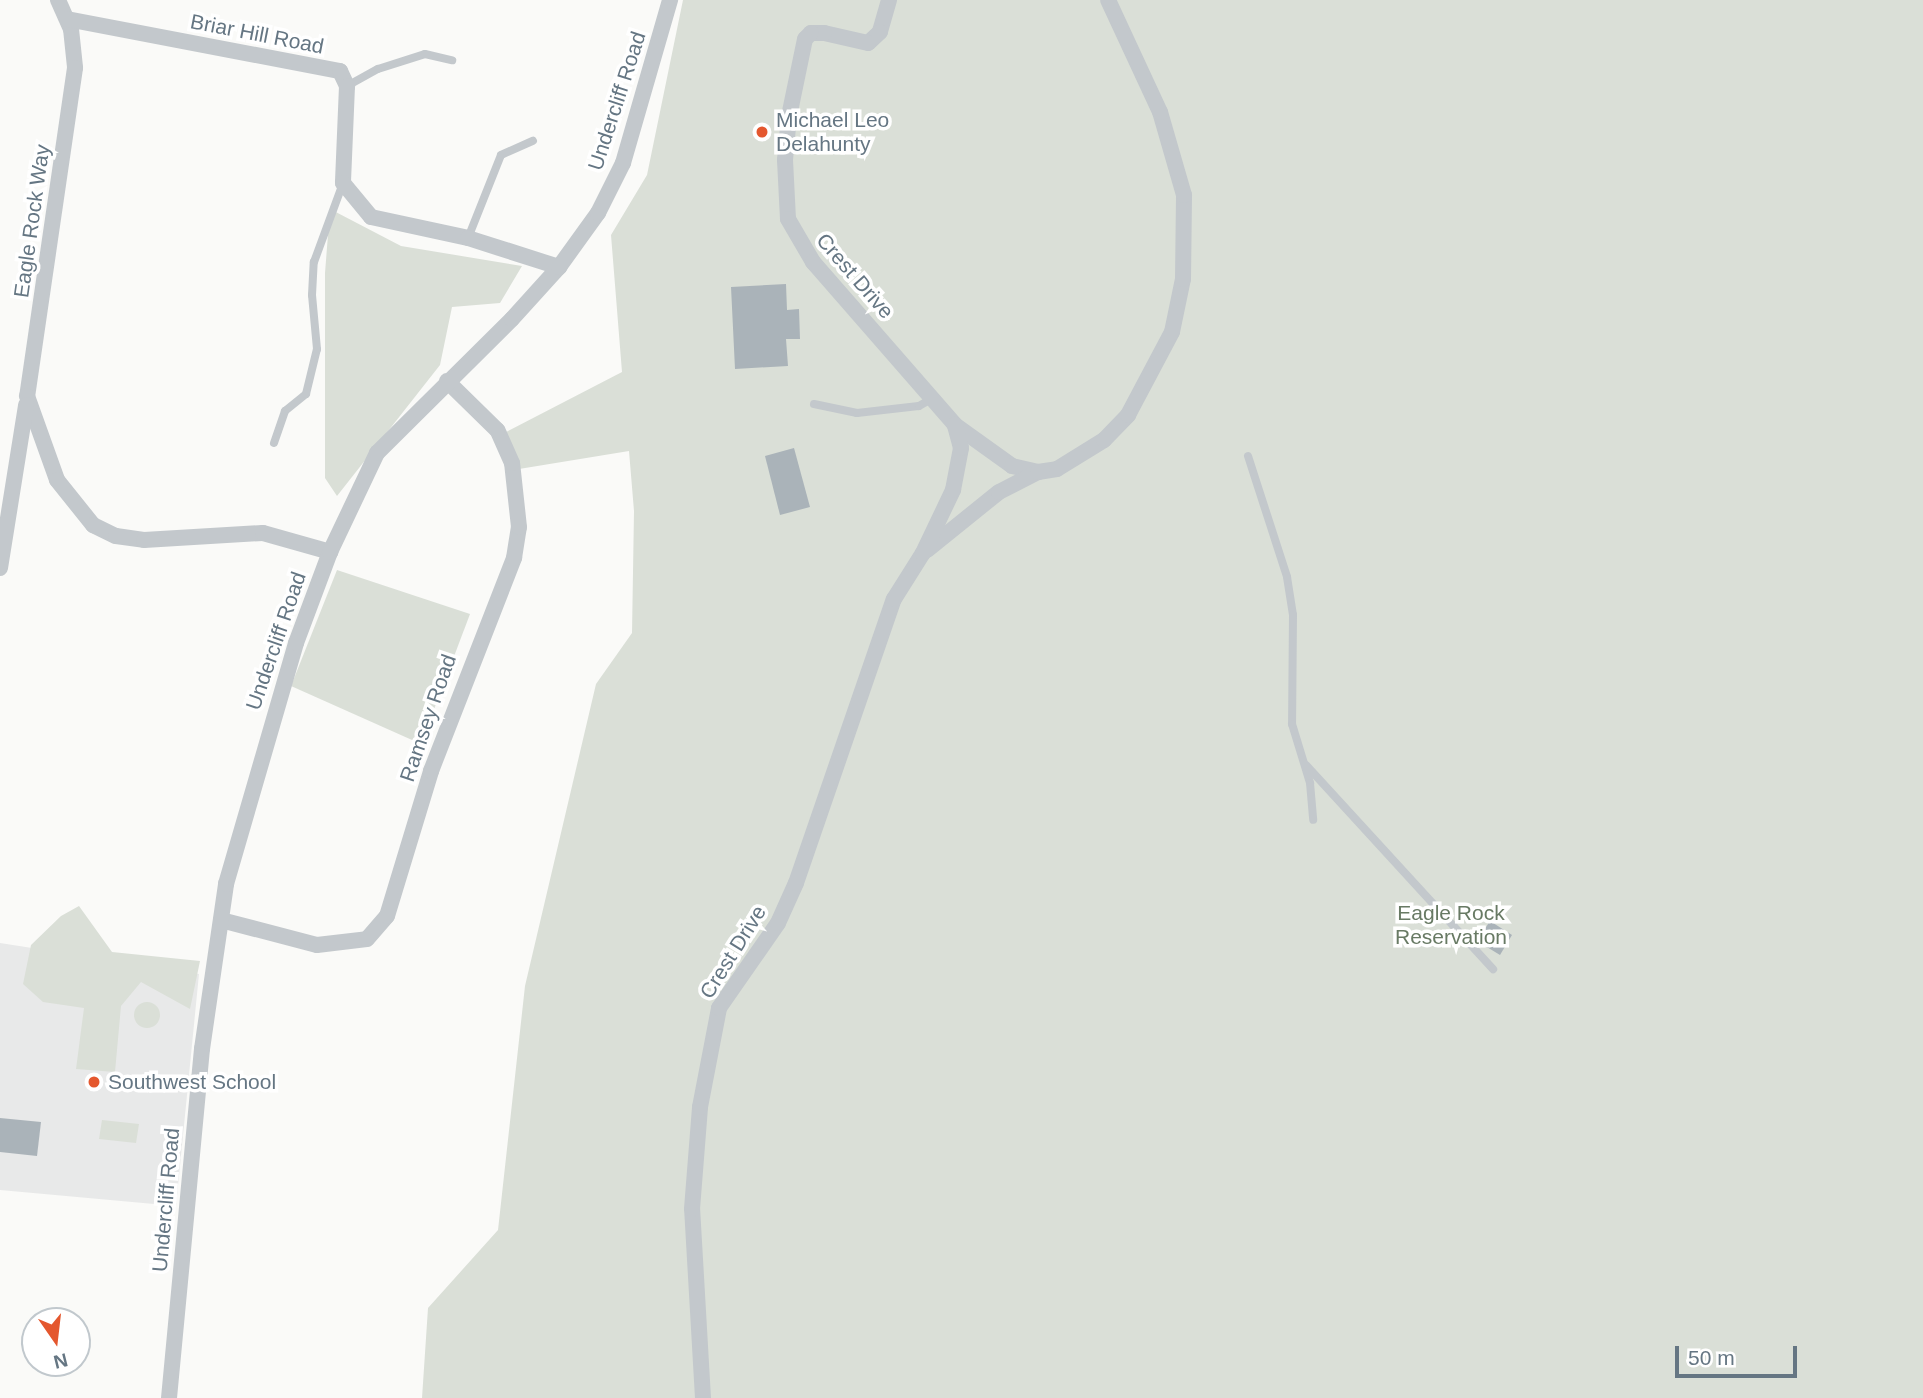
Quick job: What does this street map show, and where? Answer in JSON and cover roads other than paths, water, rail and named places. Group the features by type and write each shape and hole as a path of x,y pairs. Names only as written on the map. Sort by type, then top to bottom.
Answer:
{"street":[{"name":"Eagle Rock Way","path":"58,0 67,19 75,55 74,81 27,396 57,480 93,525 116,536 145,540 263,533 331,552"},
{"name":"Undercliff Road","path":"169,1398 202,1049 226,884 268,730 331,552 377,453 559,267 598,213 623,163 670,0"},
{"name":"Crest Drive","path":"889,0 880,33 868,43 824,33 811,33 805,39 789,116 785,203 796,239 955,425 1003,460 1038,472"},
{"name":"Crest Drive","path":"923,553 999,492 1038,472 1075,459 1128,415 1172,332 1183,279 1187,222 1174,154 1160,112 1112,5"},
{"name":"Briar Hill Road","path":"67,19 340,71 347,86"},
{"path":"347,86 343,183 362,209 379,221 468,238 559,267"},
{"name":"Ramsey Road","path":"221,920 317,945 367,939 387,916 458,691 514,558 519,527 512,463 497,430 447,381"},
{"path":"0,568 27,396"},
{"name":"Crest Drive","path":"703,1398 692,1209 700,1107 719,1008 778,923 796,883 890,610 923,553 960,464 955,425"}],"lane":[{"path":"347,86 379,69 425,54 452,60"},
{"path":"468,238 501,155 533,141"},
{"path":"274,443 285,411 306,394 317,349 312,295 314,262 343,183"},
{"path":"814,404 857,412 919,406 933,398"},
{"path":"1248,456 1287,577 1293,615 1291,713 1310,783 1313,820"},
{"path":"1302,760 1493,969"}],"place":[{"name":"Michael Leo Delahunty","path":"762,132"},
{"name":"Southwest School","path":"94,1082"}],"park label":[{"name":"Eagle Rock Reservation","path":"1451,925"}]}
